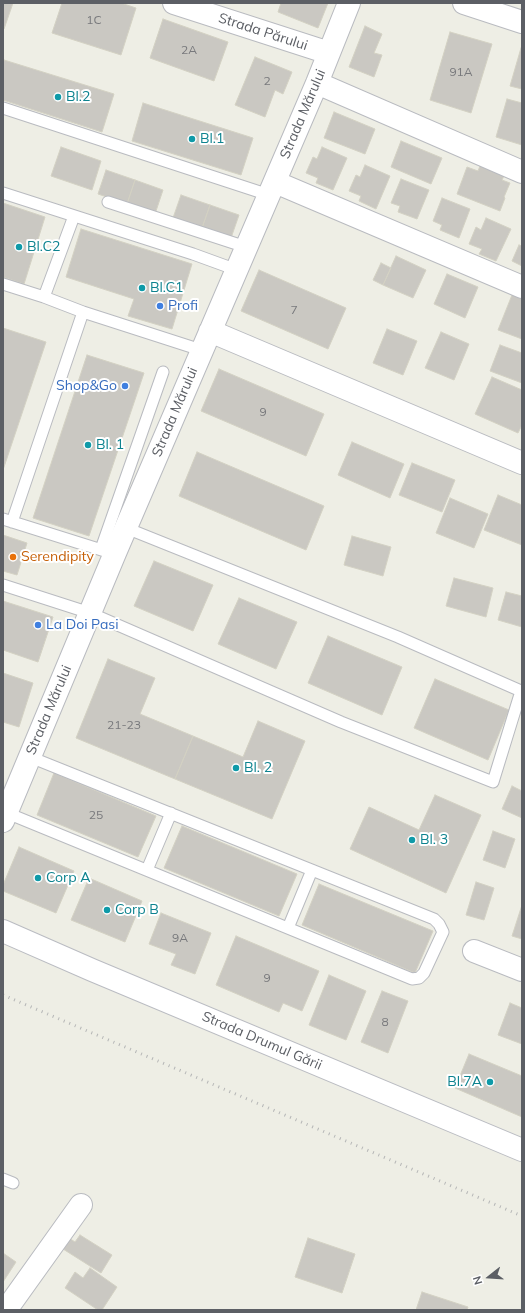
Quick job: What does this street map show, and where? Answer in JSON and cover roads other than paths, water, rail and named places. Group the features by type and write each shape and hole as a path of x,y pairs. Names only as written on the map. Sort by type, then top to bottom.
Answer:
{"street":[{"name":"Strada Părului","path":"174,3 329,53"},
{"name":"Strada Mărului","path":"5,817 90,613 108,551 126,528 201,350 272,189 349,3"},
{"path":"464,3 522,22"},
{"path":"317,83 522,172"},
{"path":"272,189 522,287"},
{"path":"210,331 522,463"},
{"name":"Strada Drumul Gării","path":"3,931 522,1150"},
{"path":"474,951 522,970"},
{"path":"6,1310 81,1205"}],"lane":[{"path":"3,108 272,189"},
{"path":"3,193 193,254 237,270"},
{"path":"108,202 246,247"},
{"path":"44,297 74,216"},
{"path":"3,284 44,297 83,312 201,350"},
{"path":"83,312 8,520 108,551 163,372"},
{"path":"3,585 90,613 335,719 493,782 521,691 398,637 126,528"},
{"path":"5,817 147,870 412,979 419,978 424,973 443,932 439,924 434,919 30,757"},
{"path":"147,870 171,814"},
{"path":"288,928 312,870"}],"railway":[{"path":"3,995 522,1216"}],"place":[{"name":"Bl.2","path":"58,97"},
{"name":"Bl.1","path":"192,139"},
{"name":"Bl.C2","path":"19,247"},
{"name":"Bl.C1","path":"142,288"},
{"name":"Profi","path":"160,306"},
{"name":"Shop&Go","path":"125,386"},
{"name":"Bl. 1","path":"88,445"},
{"name":"Serendipity","path":"13,557"},
{"name":"La Doi Pasi","path":"38,625"},
{"name":"Bl. 2","path":"236,768"},
{"name":"Bl. 3","path":"412,840"},
{"name":"Corp A","path":"38,878"},
{"name":"Corp B","path":"107,910"},
{"name":"Bl.7A","path":"490,1082"}]}
